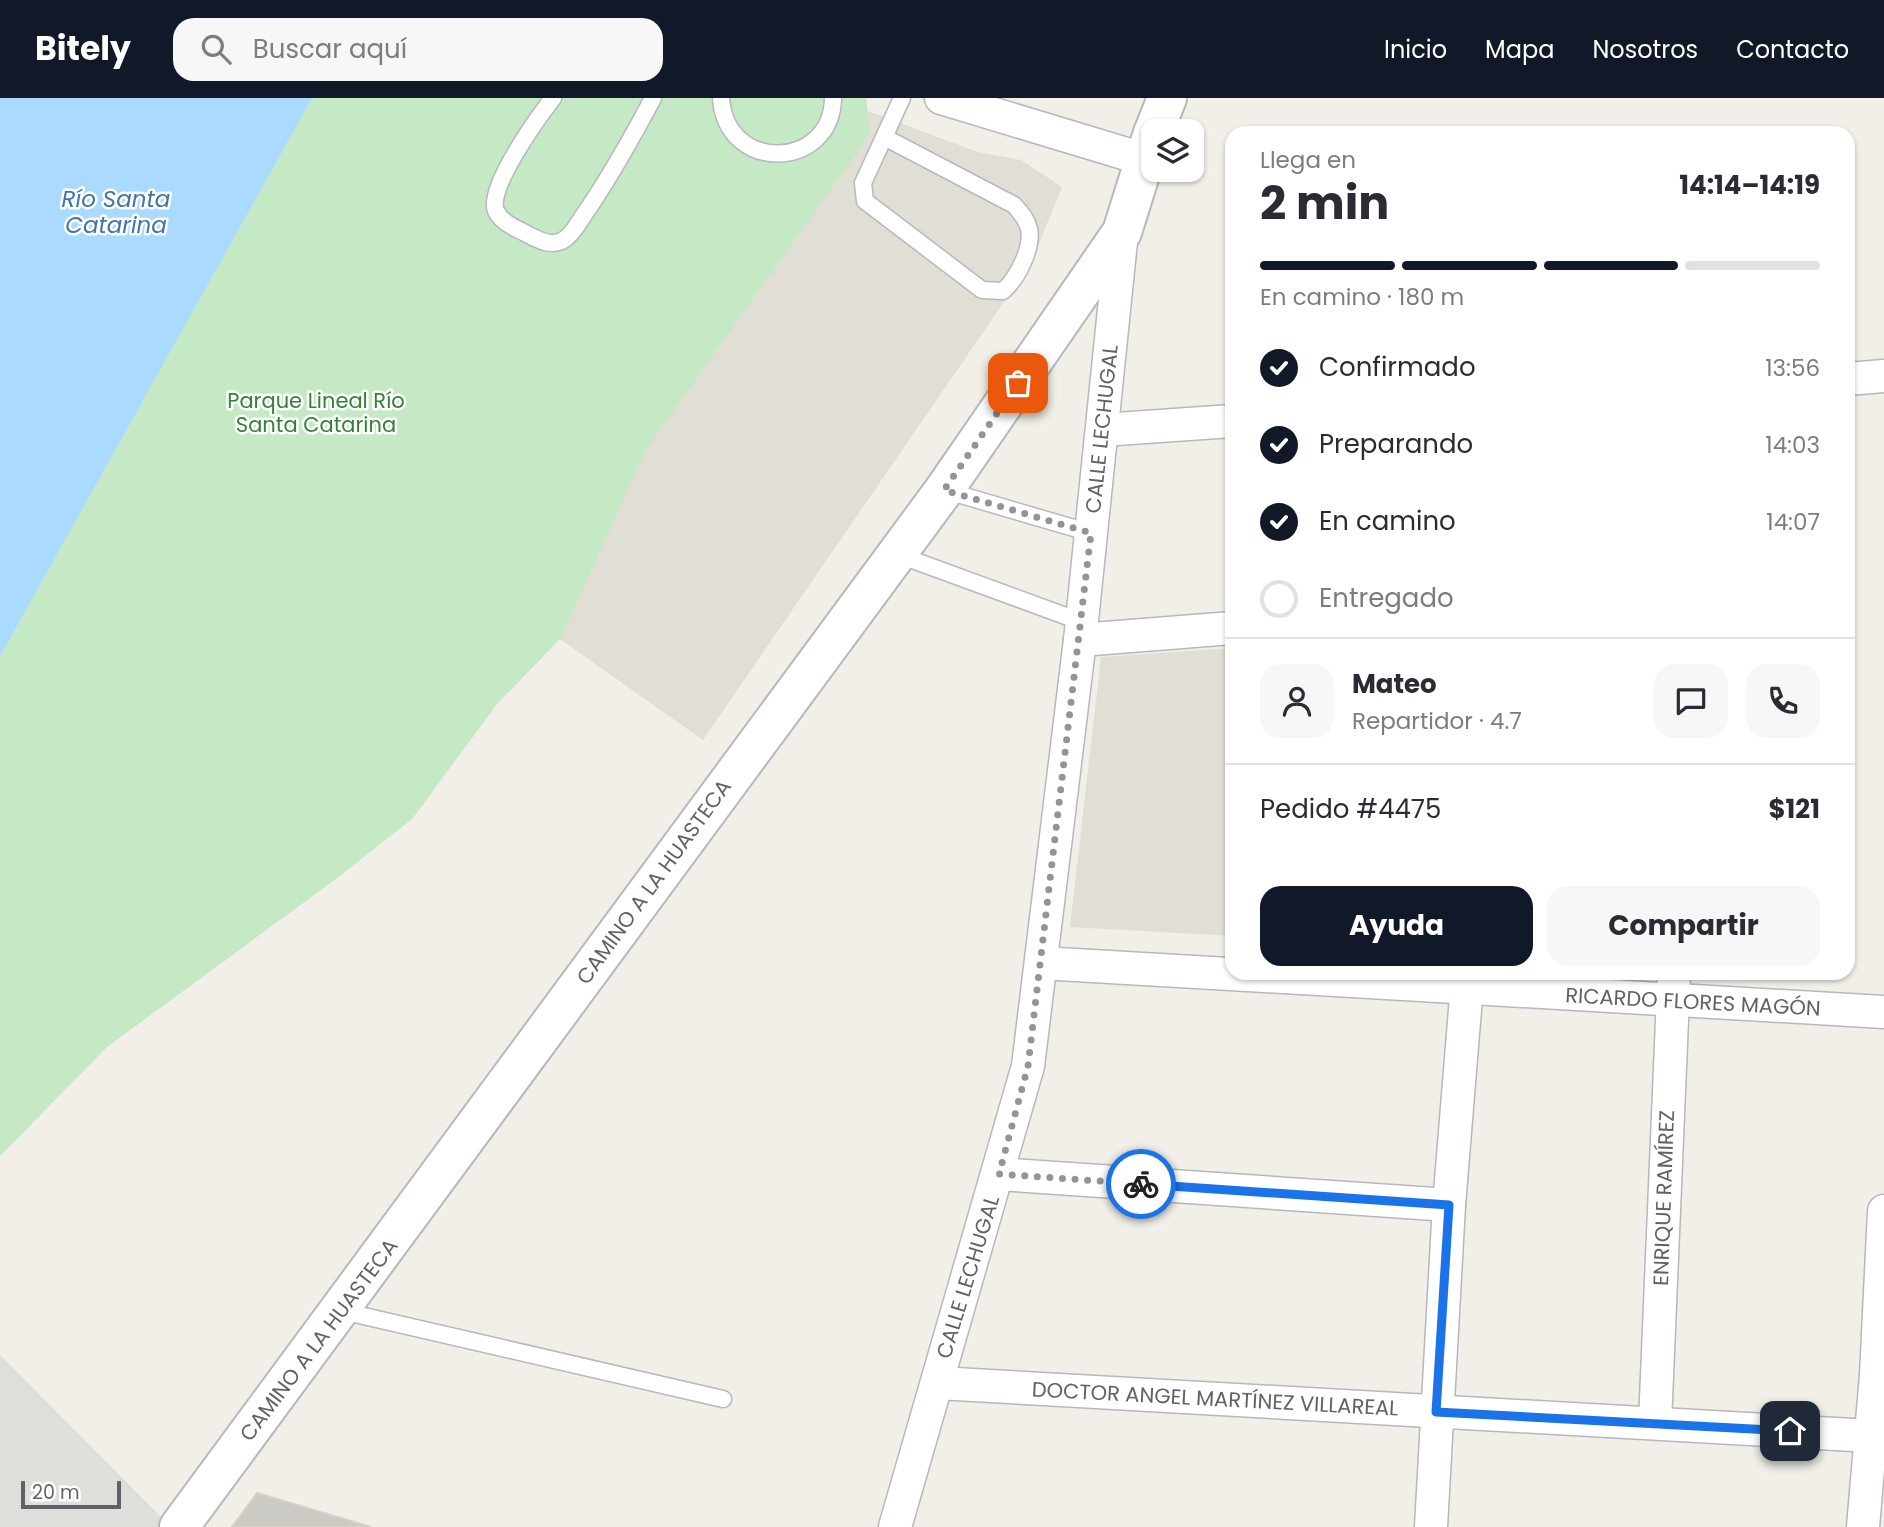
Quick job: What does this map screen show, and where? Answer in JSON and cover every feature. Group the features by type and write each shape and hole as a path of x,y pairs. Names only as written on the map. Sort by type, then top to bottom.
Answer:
{"street":[{"path":"941,98 1141,139"},
{"name":"CAMINO A LA HUASTECA","path":"1159,119 1167,98"},
{"name":"CAMINO A LA HUASTECA","path":"179,1527 342,1311 717,795 899,555 1122,232 1141,170"},
{"name":"CALLE LECHUGAL","path":"895,1527 1028,1066 1081,631 1122,232"},
{"path":"1855,378 1884,376"},
{"path":"1102,430 1225,421"},
{"path":"1081,631 1225,628"},
{"name":"RICARDO FLORES MAGÓN","path":"1041,962 1225,970"},
{"path":"1431,1527 1449,1205 1467,980"},
{"name":"RICARDO FLORES MAGÓN","path":"1467,980 1673,987 1884,1012"},
{"name":"ENRIQUE RAMÍREZ","path":"1655,1423 1673,987"},
{"path":"999,1174 1449,1205"},
{"path":"1863,1527 1871,1436 1880,1376 1884,1211"},
{"name":"DOCTOR ANGEL MARTÍNEZ VILLAREAL","path":"937,1383 1871,1436"}],"lane":[{"path":"553,98 535,120 502,180 495,201 496,211 512,226 540,241 553,243 569,236 612,172 653,98"},
{"path":"721,98 727,125 737,138 750,148 781,155 811,143 821,133 830,118 833,98"},
{"path":"886,138 1014,205 1024,216 1030,231 1026,251 1009,286 1003,291 982,290 865,201 863,183 886,138 902,98"},
{"path":"944,490 1091,533"},
{"path":"899,555 1081,631"},
{"path":"342,1311 723,1399"}],"shaded area":[{"path":"862,98 868,111 978,152 1021,160 1062,187 1032,261 703,740 557,637 0,799"},
{"path":"1225,648 1225,936 1070,927 1101,657"},
{"path":"0,1355 171,1527 0,1527"}],"green space":[{"name":"Parque Lineal Río Santa Catarina","path":"0,98 866,98 870,134 647,448 560,639 497,704 413,818 340,876 107,1047 0,1156"}],"water":[{"name":"Río Santa Catarina","path":"0,98 312,98 0,656"}],"building":[{"path":"257,1493 371,1527 232,1527"}],"way so far":[{"path":"1018,383 944,490 1091,533 1028,1066 999,1174 1141,1184"}],"route":[{"path":"1141,1184 1449,1205 1436,1412 1790,1431"}]}
